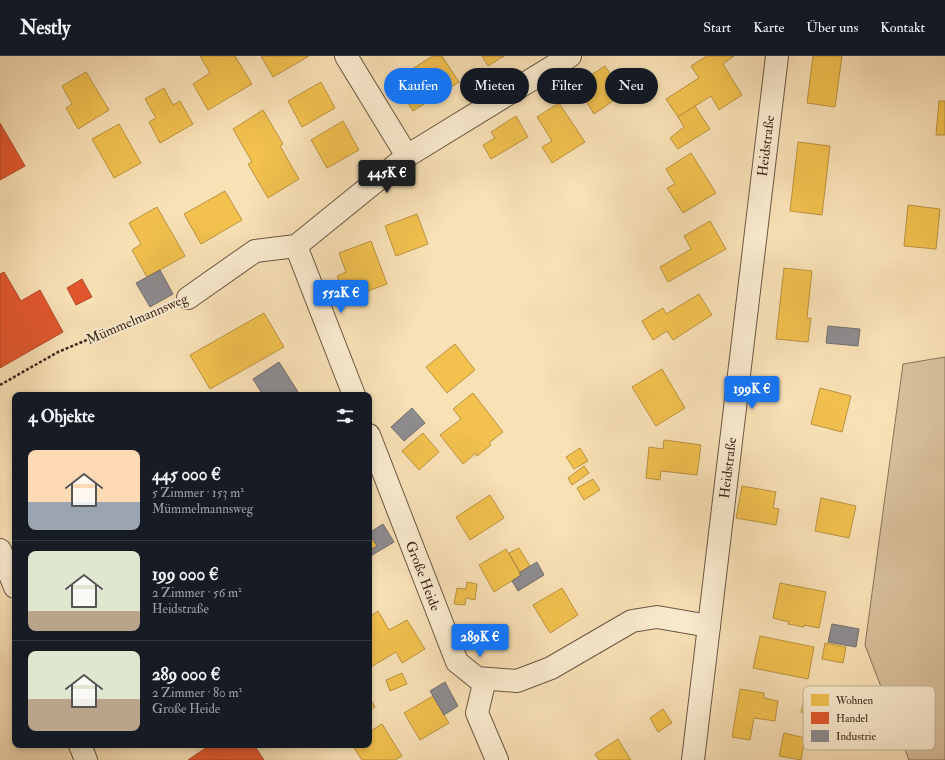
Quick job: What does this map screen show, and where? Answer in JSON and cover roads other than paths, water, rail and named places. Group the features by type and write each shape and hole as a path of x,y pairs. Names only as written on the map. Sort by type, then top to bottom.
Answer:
{"street":[{"path":"346,56 407,156"},
{"path":"353,392 296,246 407,156 570,56"},
{"name":"Heidstraße","path":"693,760 777,56"},
{"name":"Mümmelmannsweg","path":"188,298 255,251 296,246"},
{"name":"Große Heide","path":"372,443 457,662 477,678 517,681 551,668 632,621 657,617 709,626"},
{"path":"0,550 12,580"},
{"path":"485,679 477,713 497,760"},
{"path":"81,748 86,760"}]}
